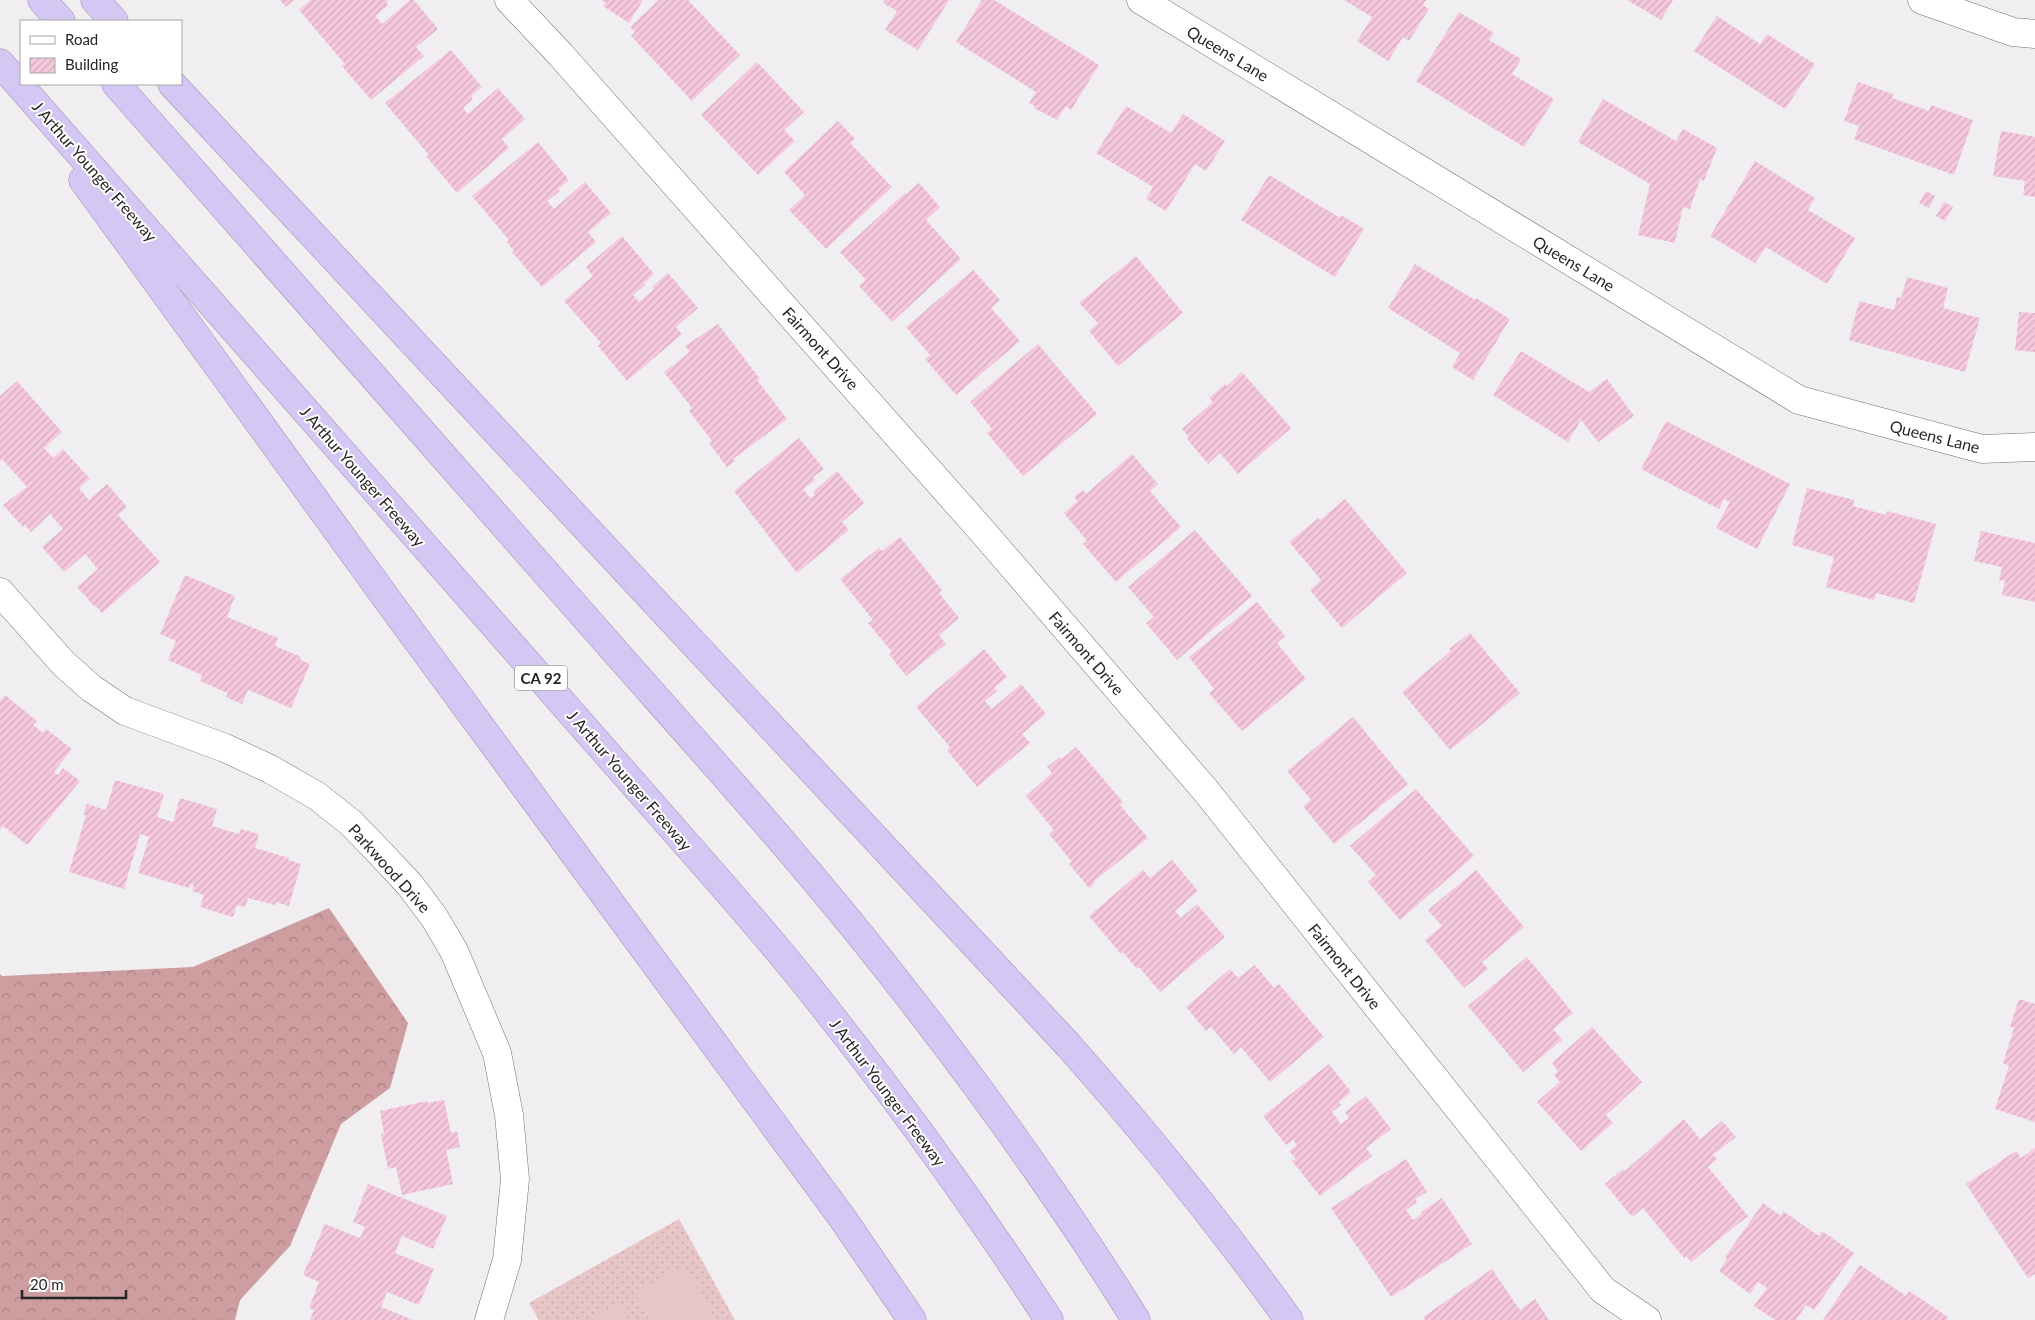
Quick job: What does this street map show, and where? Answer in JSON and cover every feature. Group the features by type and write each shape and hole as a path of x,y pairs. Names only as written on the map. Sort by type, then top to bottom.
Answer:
{"highway":[{"path":"42,0 60,20"},
{"path":"95,0 113,20"},
{"path":"0,64 354,554 843,1219 912,1320"},
{"name":"J Arthur Younger Freeway","path":"0,64 670,824 782,955 835,1020 926,1140 1012,1263 1049,1320"},
{"path":"117,85 675,719 854,928 914,1003 1005,1125 1054,1195 1136,1320"},
{"path":"173,85 1069,1046 1158,1147 1289,1320"}],"street":[{"name":"Fairmont Drive","path":"509,0 567,61 983,532 1206,791 1603,1290 1647,1320"},
{"name":"Queens Lane","path":"1141,0 1799,400 1982,449 2035,447"},
{"path":"1924,0 2013,32 2035,34"},
{"name":"Parkwood Drive","path":"0,592 63,663 91,688 125,711 225,748 270,769 317,796 351,823 382,855 410,885 434,917 454,950 497,1053 509,1115 515,1179 507,1260 489,1320"}],"shaded area":[{"path":"679,1219 735,1320 539,1320 529,1303"},
{"path":"685,1265 716,1320 650,1320 635,1293"},
{"path":"618,1303 628,1320 588,1320"}],"green space":[{"path":"329,908 408,1023 390,1088 341,1124 290,1246 240,1300 235,1320 0,1320 0,974 2,976 193,967"}],"building":[{"path":"280,0 294,0 286,7"},
{"path":"311,0 389,0 386,2 388,5 375,16 382,24 410,0 414,0 438,29 416,47 424,56 371,100 342,66 345,64 299,10"},
{"path":"601,0 643,0 629,23 603,6 606,3"},
{"path":"659,0 688,0 740,55 692,101 631,36 635,32 630,27"},
{"path":"885,0 949,0 918,50 885,30 897,11 883,3"},
{"path":"982,0 994,0 1099,65 1071,110 1066,106 1057,120 1034,108 1035,106 1029,103 1036,92 956,42"},
{"path":"1344,0 1426,0 1423,5 1429,9 1409,41 1403,37 1388,61 1357,41 1372,17"},
{"path":"1627,0 1673,0 1661,20"},
{"path":"1459,12 1494,33 1489,40 1521,59 1512,74 1554,99 1524,147 1416,81"},
{"path":"1717,16 1760,44 1767,34 1815,64 1785,109 1694,51"},
{"path":"451,50 482,87 471,96 473,99 463,108 468,114 498,88 525,119 502,139 509,148 457,193 426,156 429,155 385,103"},
{"path":"757,62 804,112 784,130 795,141 758,175 701,115"},
{"path":"1858,82 1893,94 1892,98 1929,111 1931,105 1973,120 1954,175 1854,139 1859,126 1844,121"},
{"path":"1603,99 1676,141 1683,129 1717,148 1704,181 1700,179 1690,209 1683,207 1675,243 1638,235 1650,184 1578,142"},
{"path":"1126,106 1171,133 1183,114 1225,141 1206,171 1195,164 1166,211 1146,199 1153,187 1096,153"},
{"path":"838,121 855,139 850,143 892,187 826,249 789,210 805,195 784,172"},
{"path":"2001,131 2035,137 2035,197 2023,195 2025,181 1993,176"},
{"path":"538,142 569,180 558,189 560,191 547,201 554,209 585,182 611,213 588,232 596,242 542,287 512,252 514,251 507,242 509,240 472,196"},
{"path":"1755,161 1815,198 1808,210 1855,238 1827,284 1766,247 1755,263 1710,236"},
{"path":"1269,175 1340,218 1341,215 1364,229 1335,277 1241,220"},
{"path":"919,183 940,207 926,220 961,259 892,322 859,286 866,280 840,252 905,193"},
{"path":"1926,191 1935,196 1929,208 1919,203"},
{"path":"1944,202 1953,207 1945,221 1936,216"},
{"path":"622,236 654,274 633,295 639,302 668,273 698,308 676,327 682,334 627,381 598,346 601,343 564,301 593,276 586,267"},
{"path":"1136,256 1183,313 1118,366 1089,331 1098,323 1079,303"},
{"path":"1415,264 1510,319 1473,380 1452,367 1460,353 1388,308"},
{"path":"973,270 1000,300 991,308 1020,341 956,395 925,359 930,355 906,327"},
{"path":"1907,277 1948,288 1943,308 1980,318 1965,372 1849,340 1859,301 1894,310 1897,297 1901,298"},
{"path":"2019,312 2035,313 2035,352 2015,350"},
{"path":"718,324 760,379 757,380 787,419 733,459 735,461 727,467 709,443 712,441 689,411 692,408 664,372 690,352 685,346"},
{"path":"1038,344 1097,414 1023,476 987,433 992,429 970,402"},
{"path":"1521,351 1589,392 1607,379 1634,416 1598,442 1581,420 1568,442 1493,395"},
{"path":"1242,372 1291,428 1238,474 1220,453 1208,464 1187,439 1189,437 1182,429 1213,402 1209,398 1225,384 1227,386"},
{"path":"17,381 62,432 44,448 53,458 63,449 90,479 79,488 89,500 107,484 127,507 118,515 160,562 102,613 77,587 98,569 85,554 64,572 42,547 63,529 50,514 31,532 25,525 23,527 3,505 27,487 2,459 0,461 0,396"},
{"path":"1666,421 1790,484 1757,549 1716,528 1730,502 1724,499 1719,509 1641,469"},
{"path":"799,438 824,469 813,477 815,480 803,489 810,498 815,495 813,492 837,471 864,503 842,522 849,530 797,573 734,491"},
{"path":"1132,454 1158,484 1150,491 1181,527 1116,582 1083,544 1087,541 1064,513 1078,501 1074,497 1083,490 1086,494"},
{"path":"1807,488 1854,500 1853,506 1886,515 1887,511 1936,524 1914,603 1876,593 1874,600 1826,587 1834,557 1792,545"},
{"path":"1345,499 1407,573 1342,628 1310,590 1321,580 1289,542"},
{"path":"1195,530 1252,596 1177,660 1146,623 1154,617 1128,587"},
{"path":"1981,531 2035,543 2035,602 2002,595 2005,581 1999,580 2002,567 1974,561"},
{"path":"900,537 942,590 939,593 959,618 939,635 946,644 906,676 889,654 892,652 868,623 873,620 840,579 879,548 882,551"},
{"path":"185,575 235,596 227,617 278,638 275,646 301,657 300,660 310,664 291,708 248,690 242,704 226,697 228,693 200,681 202,675 168,660 176,641 160,634"},
{"path":"1257,602 1285,636 1277,643 1306,679 1242,731 1209,693 1214,689 1189,657"},
{"path":"1470,633 1520,693 1450,750 1402,692 1451,651 1449,649"},
{"path":"984,649 1007,677 994,688 997,691 985,701 992,709 1021,684 1046,714 1022,734 1030,743 977,787 947,750 950,747 916,707"},
{"path":"5,695 37,721 33,725 43,733 46,729 72,749 54,772 58,775 63,768 80,781 27,845 3,826 0,830 0,701"},
{"path":"1353,717 1408,784 1334,844 1303,806 1311,800 1287,771"},
{"path":"1076,747 1123,802 1120,805 1148,838 1094,881 1095,883 1089,888 1069,864 1072,862 1049,834 1054,830 1026,796 1052,773 1047,767 1060,757 1062,759"},
{"path":"115,780 164,794 157,817 173,822 180,798 217,809 212,826 239,834 241,829 259,834 255,848 289,858 288,860 301,864 289,906 276,902 275,905 248,898 245,907 237,905 233,917 200,907 204,895 192,891 194,885 190,884 189,888 138,873 149,837 140,834 124,889 69,872 86,815 83,815 87,804 106,810"},
{"path":"1416,789 1474,856 1400,920 1368,882 1376,875 1350,846"},
{"path":"1172,860 1198,891 1175,911 1181,918 1197,904 1225,937 1160,992 1139,967 1137,969 1123,952 1121,954 1089,916 1143,870 1150,878"},
{"path":"1476,870 1524,927 1482,962 1488,969 1464,988 1425,940 1442,926 1428,910"},
{"path":"1527,957 1573,1013 1553,1029 1562,1040 1523,1072 1468,1006"},
{"path":"1255,965 1274,988 1279,984 1324,1037 1270,1082 1241,1047 1234,1054 1211,1027 1206,1031 1186,1007 1230,969 1238,978"},
{"path":"2019,999 2035,1004 2035,1122 1995,1109 2009,1066 2003,1063 2014,1028 2010,1026"},
{"path":"1592,1027 1642,1082 1606,1115 1613,1123 1581,1151 1537,1102 1560,1082 1554,1075 1558,1071 1552,1063"},
{"path":"1329,1064 1351,1092 1339,1102 1341,1105 1332,1112 1341,1124 1349,1118 1345,1112 1366,1096 1391,1129 1366,1148 1372,1156 1320,1196 1292,1161 1296,1159 1289,1151 1297,1145 1293,1140 1286,1145 1263,1116"},
{"path":"444,1100 451,1133 457,1131 460,1147 446,1150 453,1184 402,1195 396,1167 388,1169 381,1134 384,1133 380,1111 427,1101 427,1103"},
{"path":"1684,1119 1700,1139 1722,1121 1736,1137 1713,1155 1717,1159 1708,1167 1748,1216 1691,1262 1686,1256 1684,1258 1643,1208 1632,1217 1605,1184 1623,1169 1625,1171"},
{"path":"2035,1148 2035,1274 2028,1278 1966,1184 2016,1151 2021,1158"},
{"path":"1406,1159 1427,1192 1415,1199 1417,1202 1406,1210 1413,1220 1422,1214 1421,1212 1442,1198 1472,1244 1391,1297 1331,1208"},
{"path":"368,1184 447,1216 433,1249 402,1236 395,1253 434,1269 419,1305 387,1292 381,1307 413,1320 310,1320 314,1310 309,1308 319,1282 303,1275 325,1224 360,1238 365,1227 353,1222"},
{"path":"1763,1203 1781,1216 1783,1211 1819,1236 1822,1231 1854,1253 1814,1310 1806,1305 1796,1320 1775,1320 1754,1306 1767,1288 1758,1282 1750,1294 1719,1271 1727,1259 1725,1257"},
{"path":"1860,1265 1906,1296 1909,1291 1948,1317 1946,1320 1823,1320"},
{"path":"1492,1269 1520,1310 1535,1299 1549,1320 1425,1320 1423,1317"}]}
